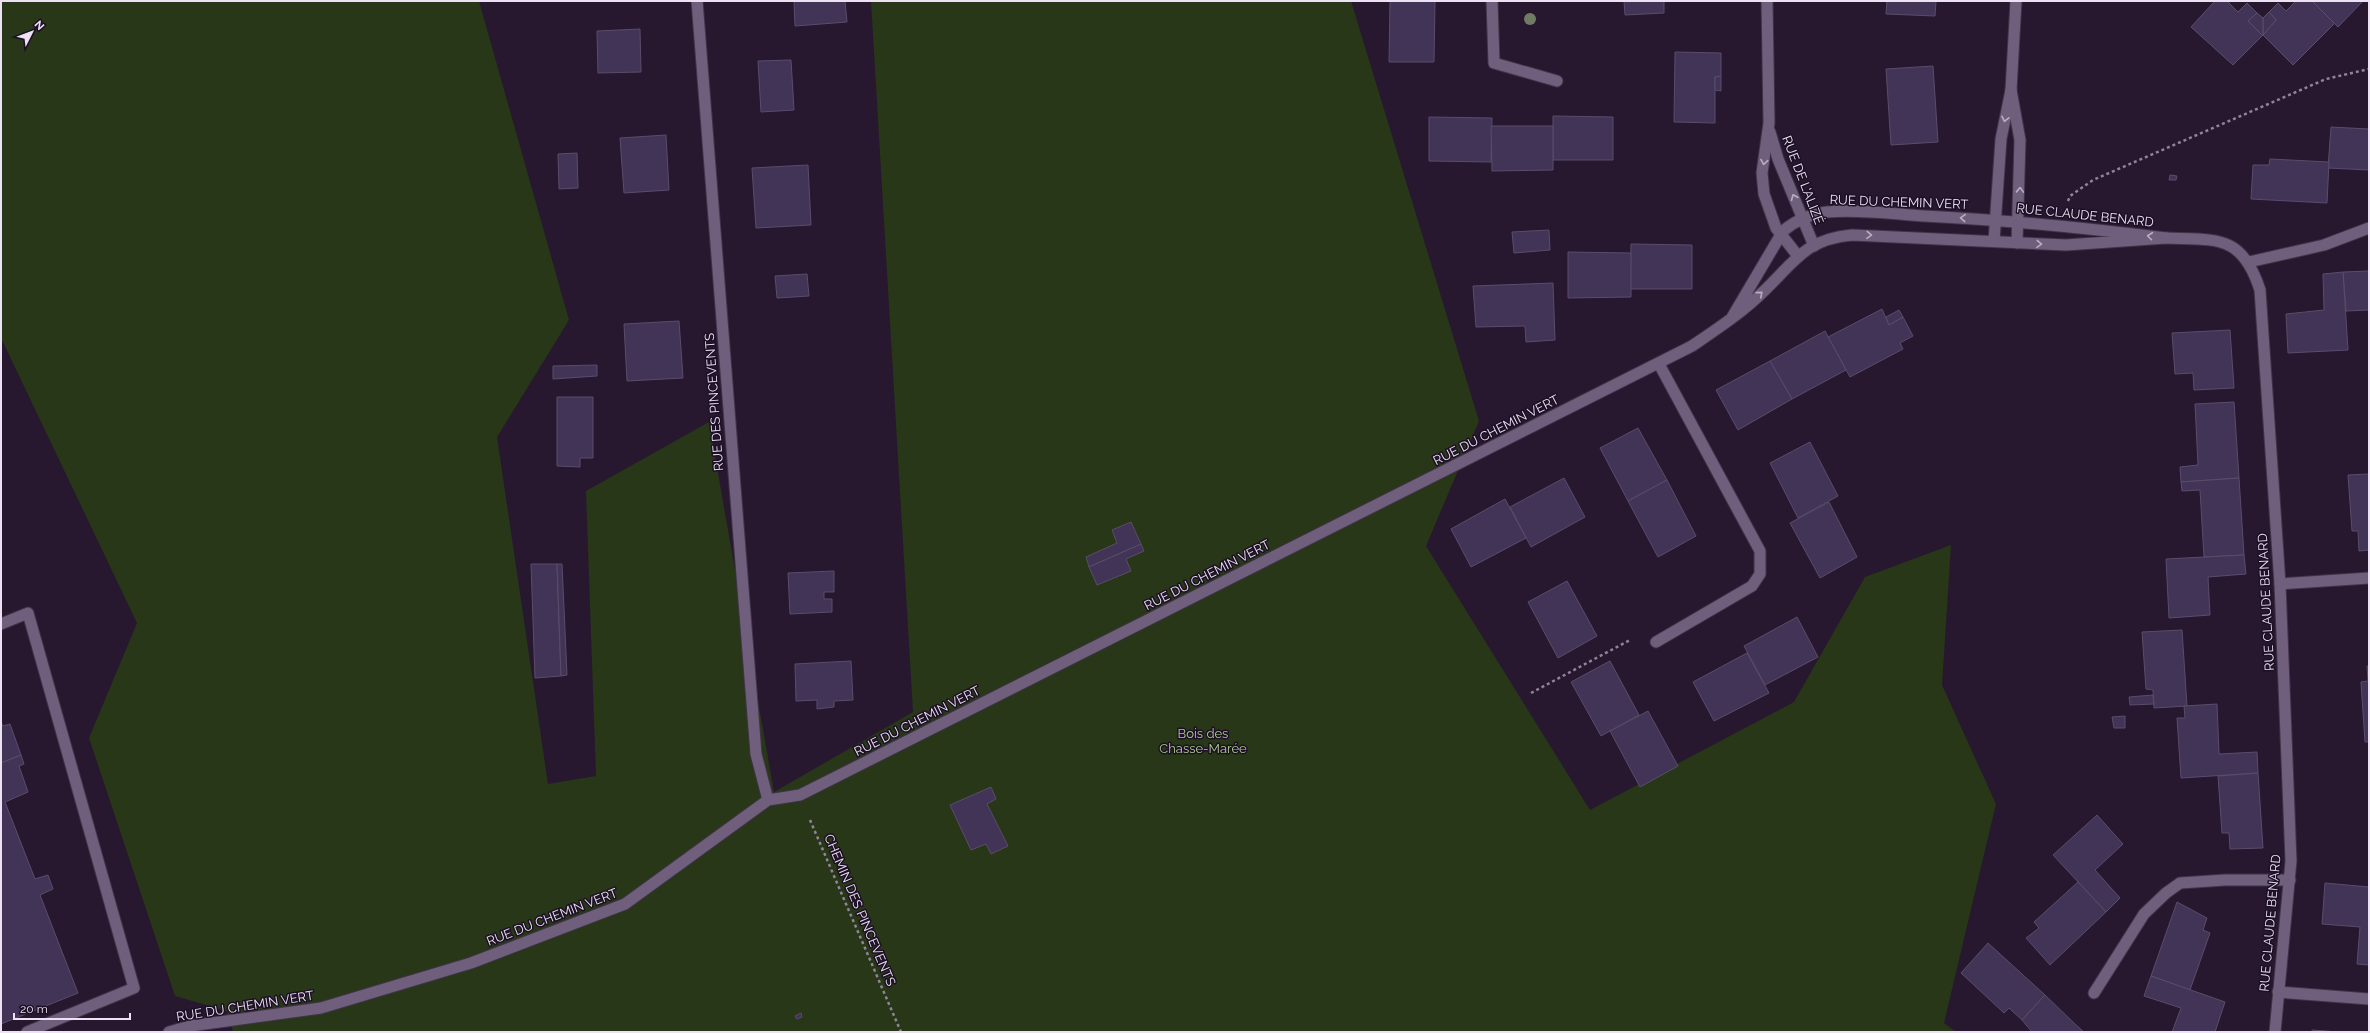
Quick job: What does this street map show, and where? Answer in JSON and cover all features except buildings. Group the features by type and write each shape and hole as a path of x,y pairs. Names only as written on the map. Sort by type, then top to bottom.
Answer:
{"street":[{"name":"RUE DES PINCEVENTS","path":"697,1 756,754 768,800"},
{"path":"1492,1 1494,63 1557,81"},
{"name":"RUE DE L'ALIZÉ","path":"1767,1 1769,123 1762,173 1769,210 1780,236 1798,256"},
{"path":"1997,242 2001,138 2011,90 2016,1"},
{"path":"2011,90 2020,140 2019,221 2017,243"},
{"name":"RUE DE L'ALIZÉ","path":"1769,123 1778,159 1814,246"},
{"name":"RUE DU CHEMIN VERT","path":"1730,319 1747,295 1780,236 1791,224 1803,218 1827,212 1844,211 1999,220"},
{"name":"RUE CLAUDE BENARD","path":"1999,220 2067,225 2166,238 2221,241 2234,247 2249,262 2260,290 2280,584 2291,861 2275,1032"},
{"path":"2249,262 2324,244 2369,228"},
{"name":"RUE DU CHEMIN VERT","path":"169,1032 190,1026 321,1008 471,963 625,904 768,800 800,796 1659,364 1692,346 1730,319 1765,290 1798,256 1814,246 1840,236 1852,235 1997,242"},
{"name":"RUE CLAUDE BENARD","path":"1997,242 2066,245 2166,238"},
{"path":"1656,642 1752,586 1760,574 1760,551 1659,364"},
{"path":"2280,584 2369,578"},
{"path":"1,624 28,613 134,988 26,1032"},
{"path":"2094,993 2144,914 2180,882 2290,880"},
{"path":"2278,992 2369,999"}],"path":[{"path":"2067,225 2065,210 2070,196 2093,180 2326,79 2369,69"},
{"path":"1531,693 1630,640 1656,642"},
{"name":"CHEMIN DES PINCEVENTS","path":"800,796 901,1032"}],"green space":[{"name":"Bois des Chasse-Marée","path":"1,1 479,1 569,320 497,437 548,784 596,776 586,491 709,422 774,792 913,712 871,1 1351,1 1479,421 1426,546 1590,810 1794,702 1865,577 1951,545 1942,685 1996,804 1944,1023 1956,1032 233,1032 227,1011 175,996 89,738 137,623 1,338"}]}
